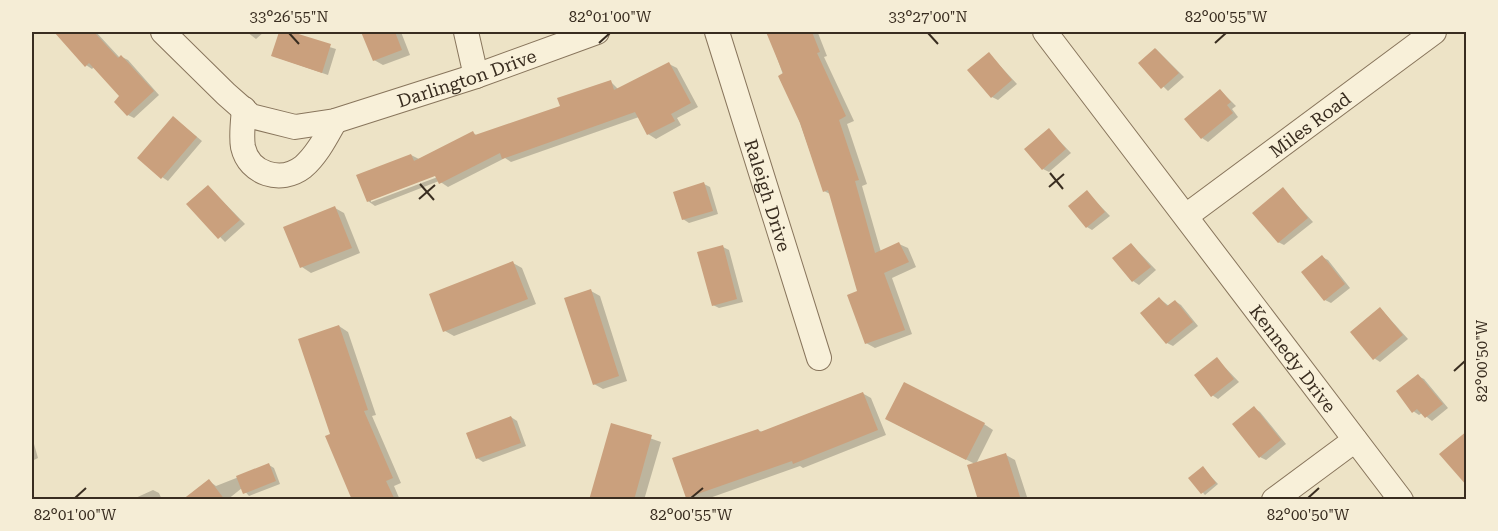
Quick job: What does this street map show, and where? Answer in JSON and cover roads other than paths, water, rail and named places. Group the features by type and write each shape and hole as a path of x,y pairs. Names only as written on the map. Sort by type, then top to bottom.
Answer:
{"street":[{"name":"Darlington Drive","path":"163,32 251,116 295,127 335,120 476,76 597,32"},
{"path":"466,32 476,76"},
{"name":"Raleigh Drive","path":"717,32 819,358"},
{"name":"Kennedy Drive","path":"1045,32 1401,500"},
{"name":"Miles Road","path":"1186,216 1434,32"},
{"path":"244,110 243,146 248,160 258,171 273,175 294,173 305,165 318,150 335,120"},
{"path":"1274,500 1355,440"}]}
